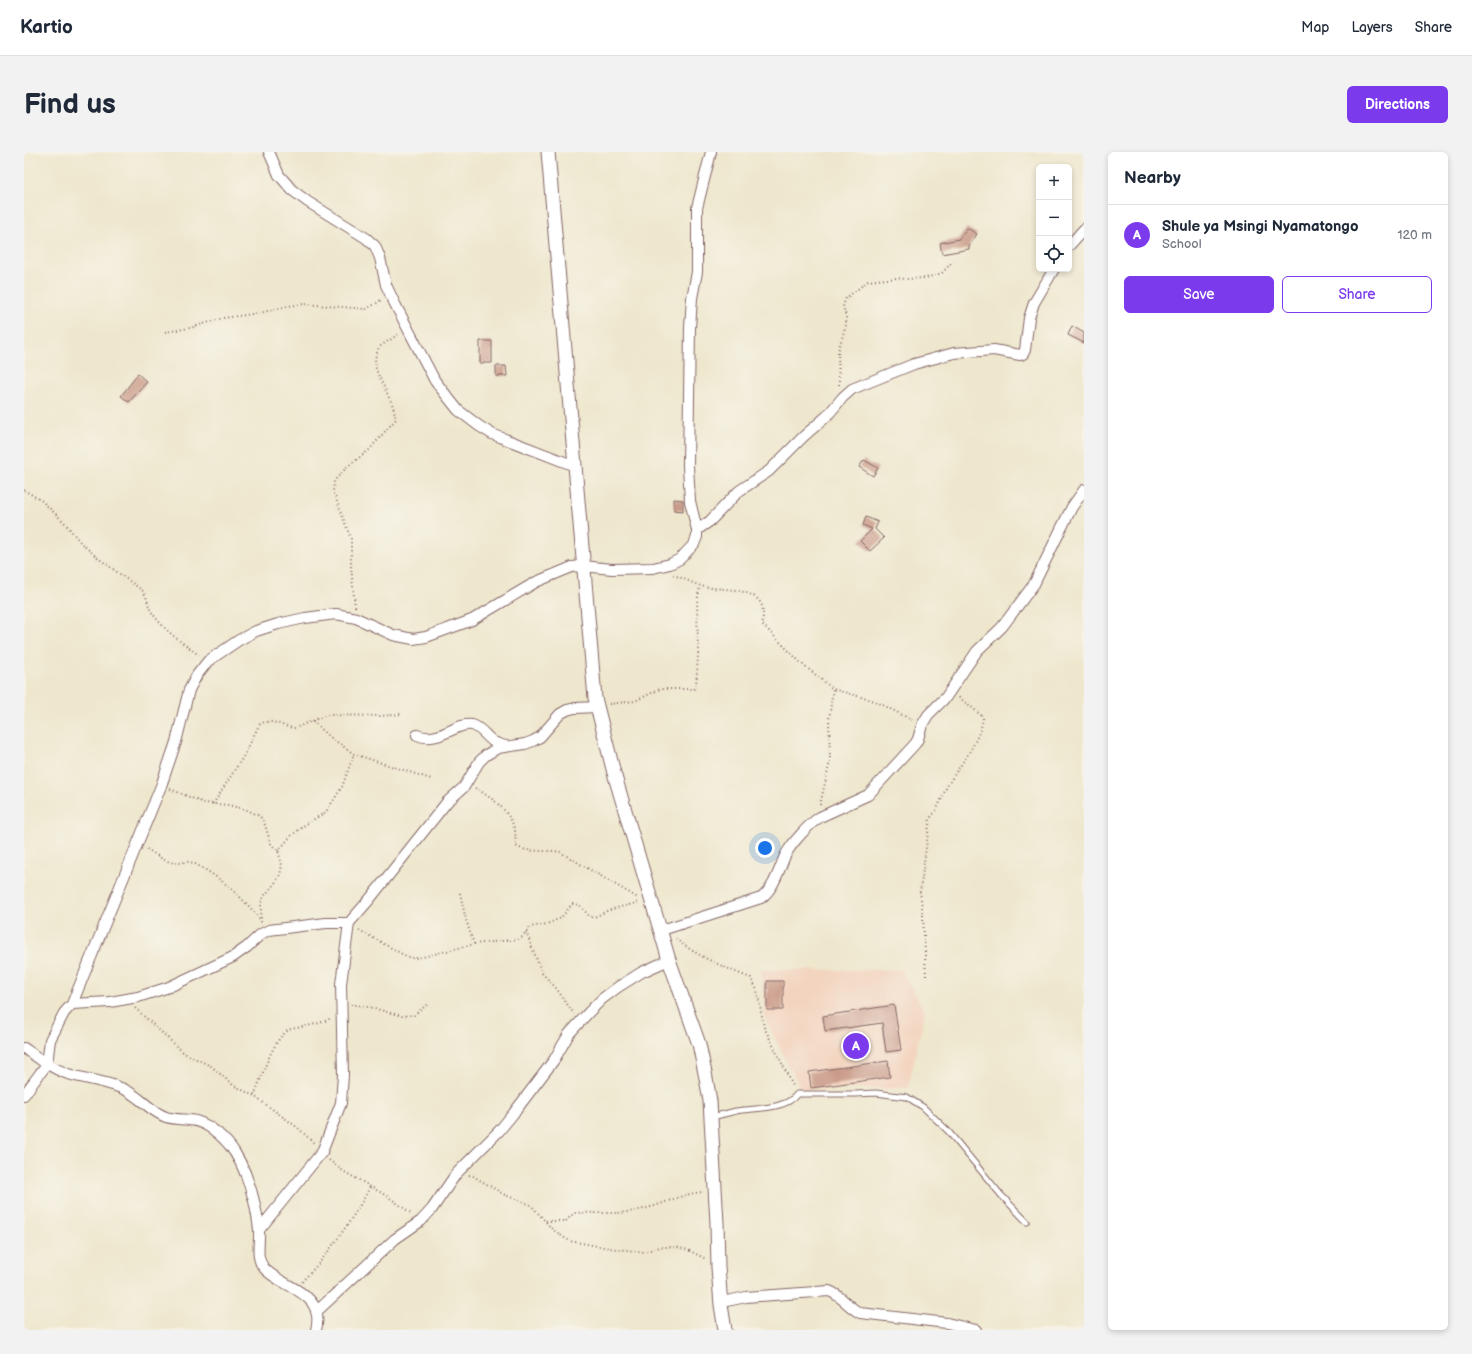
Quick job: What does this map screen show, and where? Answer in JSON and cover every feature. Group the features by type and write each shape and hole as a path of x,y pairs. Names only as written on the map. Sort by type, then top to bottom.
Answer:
{"street":[{"path":"268,152 279,174 292,190 308,202 366,238 375,246 380,258 389,292 435,381 458,410 479,426 498,437 575,466"},
{"path":"548,152 583,566 597,707 645,898 663,930 669,960 699,1044 710,1101 716,1193 718,1267 721,1305 725,1330"},
{"path":"24,1095 47,1064 50,1040 64,1013 72,1004 161,786 176,742 189,690 197,675 208,661 244,637 256,632 278,624 305,618 336,614 356,618 393,635 419,639 472,620 540,579 572,567 583,566 612,569 653,568 670,564 689,552 697,537 697,530 690,501 689,484 690,328 692,298 697,272 697,208 710,152"},
{"path":"1072,243 1084,229"},
{"path":"697,530 710,521 739,491 769,471 804,436 827,416 852,389 914,364 954,353 994,350 1020,355 1023,354 1025,350 1029,318 1034,303 1052,272"},
{"path":"663,930 752,901 766,894 790,848 817,819 862,799 873,791 915,744 928,715 950,692 977,651 1002,627 1034,584 1065,520 1084,490"},
{"path":"259,1230 322,1152 341,1103 343,1075 341,984 349,922 369,900 443,807 466,783 479,762 486,755 498,748 532,741 540,737 556,717 567,710 597,707"},
{"path":"417,735 424,737 438,736 469,725 476,727 494,742 507,746"},
{"path":"72,1004 89,1004 126,999 169,987 233,957 260,934 269,930 326,923 349,922"},
{"path":"316,1312 395,1239 421,1221 432,1209 453,1178 466,1163 499,1131 513,1114 554,1060 566,1039 602,999 642,972 669,960"},
{"path":"24,1048 47,1064 68,1074 122,1088 166,1117 195,1121 207,1125 223,1139 235,1152 245,1174 254,1201 259,1230 259,1259 264,1268 270,1273 297,1289 311,1302 316,1312 316,1330"},
{"path":"721,1305 722,1302 746,1297 829,1291 835,1293 853,1309 860,1313 947,1322 976,1330"}],"lane":[{"path":"711,1117 736,1111 765,1108 781,1104 793,1100 797,1094 876,1093 907,1097 923,1107 948,1131 1001,1195 1027,1222"}],"path":[{"path":"838,404 840,378 838,351 846,321 843,305 845,300 868,281 897,278 926,278 942,273 953,261"},
{"path":"165,332 190,328 223,318 260,313 298,304 366,309 377,304 389,292"},
{"path":"356,618 351,566 351,539 333,491 334,481 347,467 369,450 396,419 393,406 376,370 375,358 379,347 394,337 409,330"},
{"path":"24,490 42,501 98,558 143,591 147,597 150,609 159,623 175,638 208,661"},
{"path":"653,568 689,580 700,586 750,594 757,598 762,607 762,625 801,663 833,689 875,701 922,726"},
{"path":"597,707 635,701 660,689 694,689 696,687 698,655 697,602 700,586"},
{"path":"817,819 830,761 829,719 833,689"},
{"path":"926,976 923,915 920,892 930,818 936,813 949,783 971,752 983,719 983,717 969,705 950,692"},
{"path":"213,804 245,754 259,725 266,721 295,728 327,716 382,716 401,714"},
{"path":"313,721 330,737 354,754 431,779"},
{"path":"278,851 292,835 306,824 326,812 342,787 354,754"},
{"path":"466,783 492,798 506,812 515,831 516,846 520,849 552,850 560,852 645,898"},
{"path":"161,786 204,803 228,805 248,810 260,816 265,825 271,844 278,851 282,865 280,875 261,902 260,934"},
{"path":"138,843 169,862 192,863 212,875 250,906 261,922"},
{"path":"460,894 466,920 474,944"},
{"path":"349,922 357,929 411,958 419,958 474,944 514,940 522,937 530,927 547,924 561,918 572,904 580,905 590,916 595,917 610,910 631,905 645,898"},
{"path":"663,930 690,950 735,972 751,978 757,990 764,1027 797,1094"},
{"path":"526,932 542,973 556,988 580,1022"},
{"path":"126,999 184,1053 211,1066 233,1085 254,1096 297,1127 333,1164 355,1179 387,1196 421,1221"},
{"path":"254,1096 261,1082 272,1051 280,1039 289,1030 310,1026 328,1020 341,1007 373,1008 402,1016 414,1015 428,1004"},
{"path":"453,1178 463,1175 473,1176 504,1195 531,1205 560,1235 570,1241 644,1252 660,1247 683,1248 703,1257 718,1267"},
{"path":"297,1289 346,1227 362,1203 370,1187"},
{"path":"546,1221 566,1221 574,1213 637,1211 651,1208 692,1193 716,1193"}],"shaded area":[{"path":"761,970 901,970 925,1012 908,1088 801,1090 765,1018"}],"building":[{"path":"967,228 977,234 969,246 969,249 942,254 940,243 959,239"},
{"path":"1072,326 1084,333 1084,343 1068,335"},
{"path":"480,341 492,341 492,363 480,363"},
{"path":"496,366 506,366 507,376 496,376"},
{"path":"138,374 147,382 129,402 121,396"},
{"path":"864,460 878,468 873,476 859,467"},
{"path":"674,499 683,500 683,511 674,510"},
{"path":"866,517 878,522 875,529 884,538 870,551 860,541 872,529 863,525"},
{"path":"767,981 783,981 783,1010 767,1010"},
{"path":"894,1005 901,1050 886,1052 882,1023 825,1031 823,1016"},
{"path":"888,1061 890,1077 811,1088 809,1072"}],"place":[{"name":"Shule ya Msingi Nyamatongo","path":"856,1046"}]}
